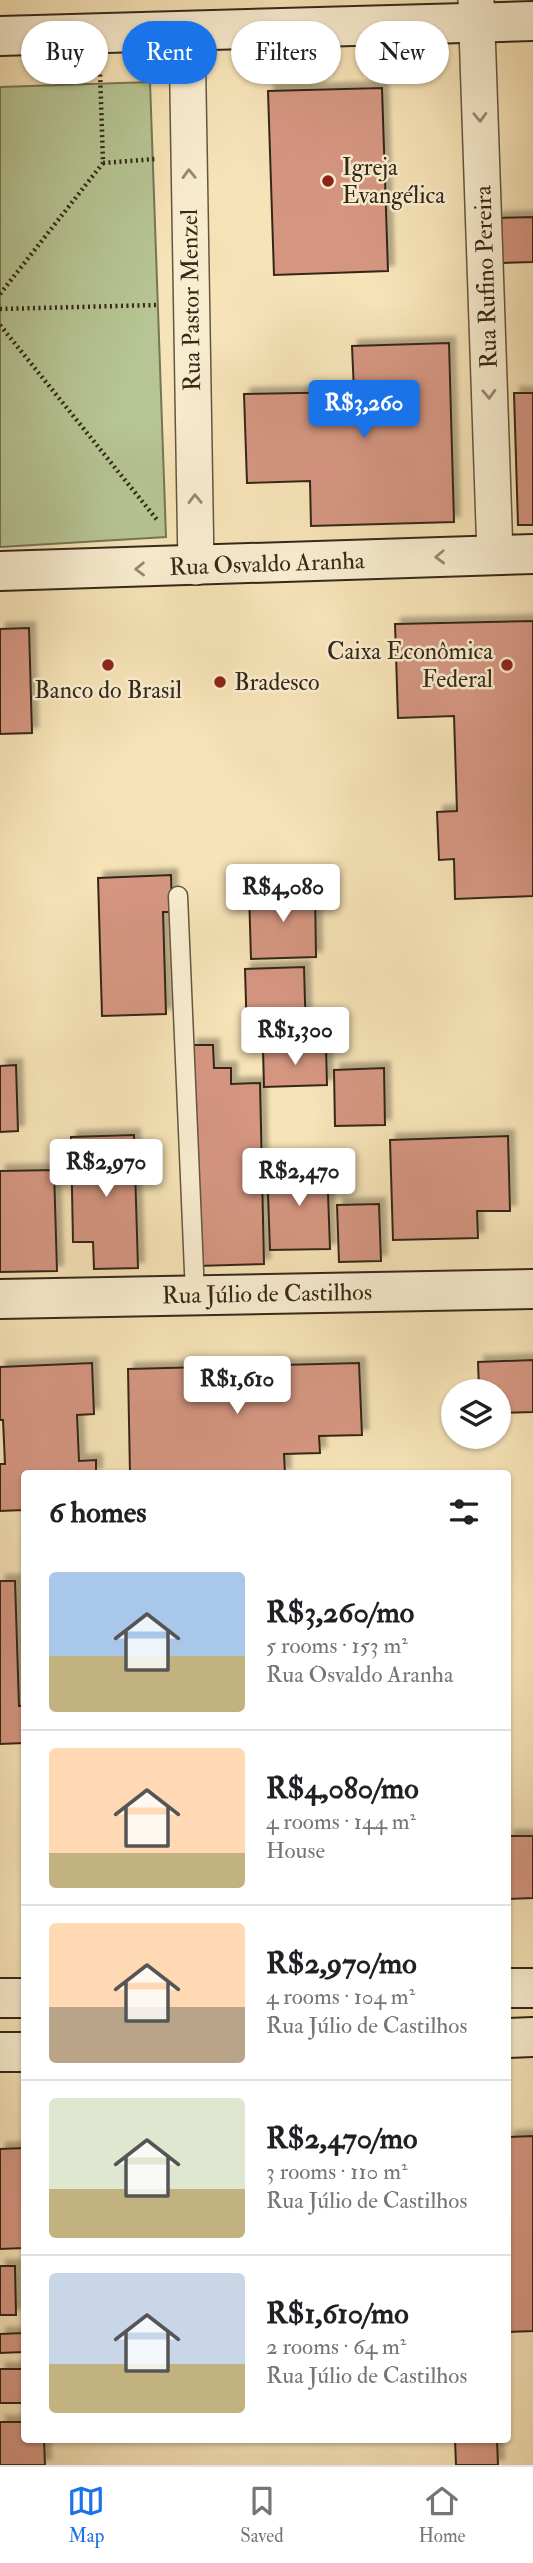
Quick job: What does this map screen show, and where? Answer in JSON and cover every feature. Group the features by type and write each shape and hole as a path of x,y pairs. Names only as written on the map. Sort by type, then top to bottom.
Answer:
{"main road":[{"path":"217,30 477,11 533,21"},
{"path":"0,36 21,36"},
{"name":"Rua Osvaldo Aranha","path":"0,571 196,567 533,554"},
{"name":"Rua Júlio de Castilhos","path":"0,1299 533,1289"},
{"path":"511,1988 533,1987"},
{"path":"0,1998 21,1998"},
{"path":"511,2038 533,2037"},
{"path":"0,2052 21,2052"}],"street":[{"name":"Rua Rufino Pereira","path":"477,11 495,555"},
{"name":"Rua Pastor Menzel","path":"188,84 196,567"}],"lane":[{"path":"178,896 195,1295"}],"path":[{"path":"0,294 103,163 101,84"},
{"path":"103,163 189,157"},
{"path":"0,309 191,304"},
{"path":"0,325 196,567"}],"green space":[{"path":"150,84 166,537 0,547 0,87"}],"building":[{"name":"Igreja Evangélica","path":"382,88 388,271 274,275 268,91"},
{"path":"533,217 533,262 498,263 496,218"},
{"path":"449,343 454,522 311,526 310,481 247,483 244,394 354,392 352,346"},
{"path":"514,393 533,393 533,525 518,525"},
{"path":"533,621 533,896 455,899 454,859 439,860 437,812 457,811 454,716 398,718 395,624"},
{"path":"29,628 32,733 0,734 0,629"},
{"path":"171,875 172,912 163,912 166,1014 102,1016 98,878"},
{"path":"315,890 316,957 251,959 249,892"},
{"path":"304,967 306,1035 247,1037 245,969"},
{"path":"191,1045 213,1045 214,1068 231,1068 231,1084 260,1083 264,1264 197,1266"},
{"path":"326,1047 327,1085 264,1087 263,1049"},
{"path":"16,1065 18,1131 0,1132 0,1066"},
{"path":"384,1068 385,1125 335,1126 334,1070"},
{"path":"134,1135 138,1268 94,1269 93,1242 73,1242 71,1137"},
{"path":"508,1136 510,1211 477,1211 478,1238 393,1240 390,1140"},
{"path":"327,1165 330,1249 270,1250 267,1167"},
{"path":"54,1170 57,1271 0,1272 0,1171"},
{"path":"379,1204 381,1261 339,1262 337,1205"},
{"path":"533,1360 533,1412 511,1413 511,1379 479,1379 478,1362"},
{"path":"92,1363 94,1414 77,1415 79,1461 96,1460 96,1470 21,1470 21,1510 0,1511 0,1464 5,1464 3,1420 0,1420 0,1367"},
{"path":"359,1363 362,1435 319,1436 320,1453 284,1454 285,1470 130,1470 128,1369"},
{"path":"0,1581 15,1581 21,1743 0,1744"},
{"path":"511,1836 533,1836 533,1898 511,1899"},
{"path":"533,2136 533,2331 511,2332 511,2137"},
{"path":"21,2148 21,2248 0,2249 0,2149"},
{"path":"0,2266 15,2266 16,2315 0,2315"},
{"path":"21,2333 21,2352 0,2353 0,2334"},
{"path":"0,2369 21,2369 21,2403 0,2403"},
{"path":"0,2422 21,2422 21,2443 44,2443 45,2465 0,2465"},
{"path":"455,2443 497,2443 498,2465 456,2465"}],"place":[{"name":"Igreja Evangélica","path":"328,181"},
{"name":"Banco do Brasil","path":"108,665"},
{"name":"Caixa Econômica Federal","path":"507,665"},
{"name":"Bradesco","path":"220,682"}]}
